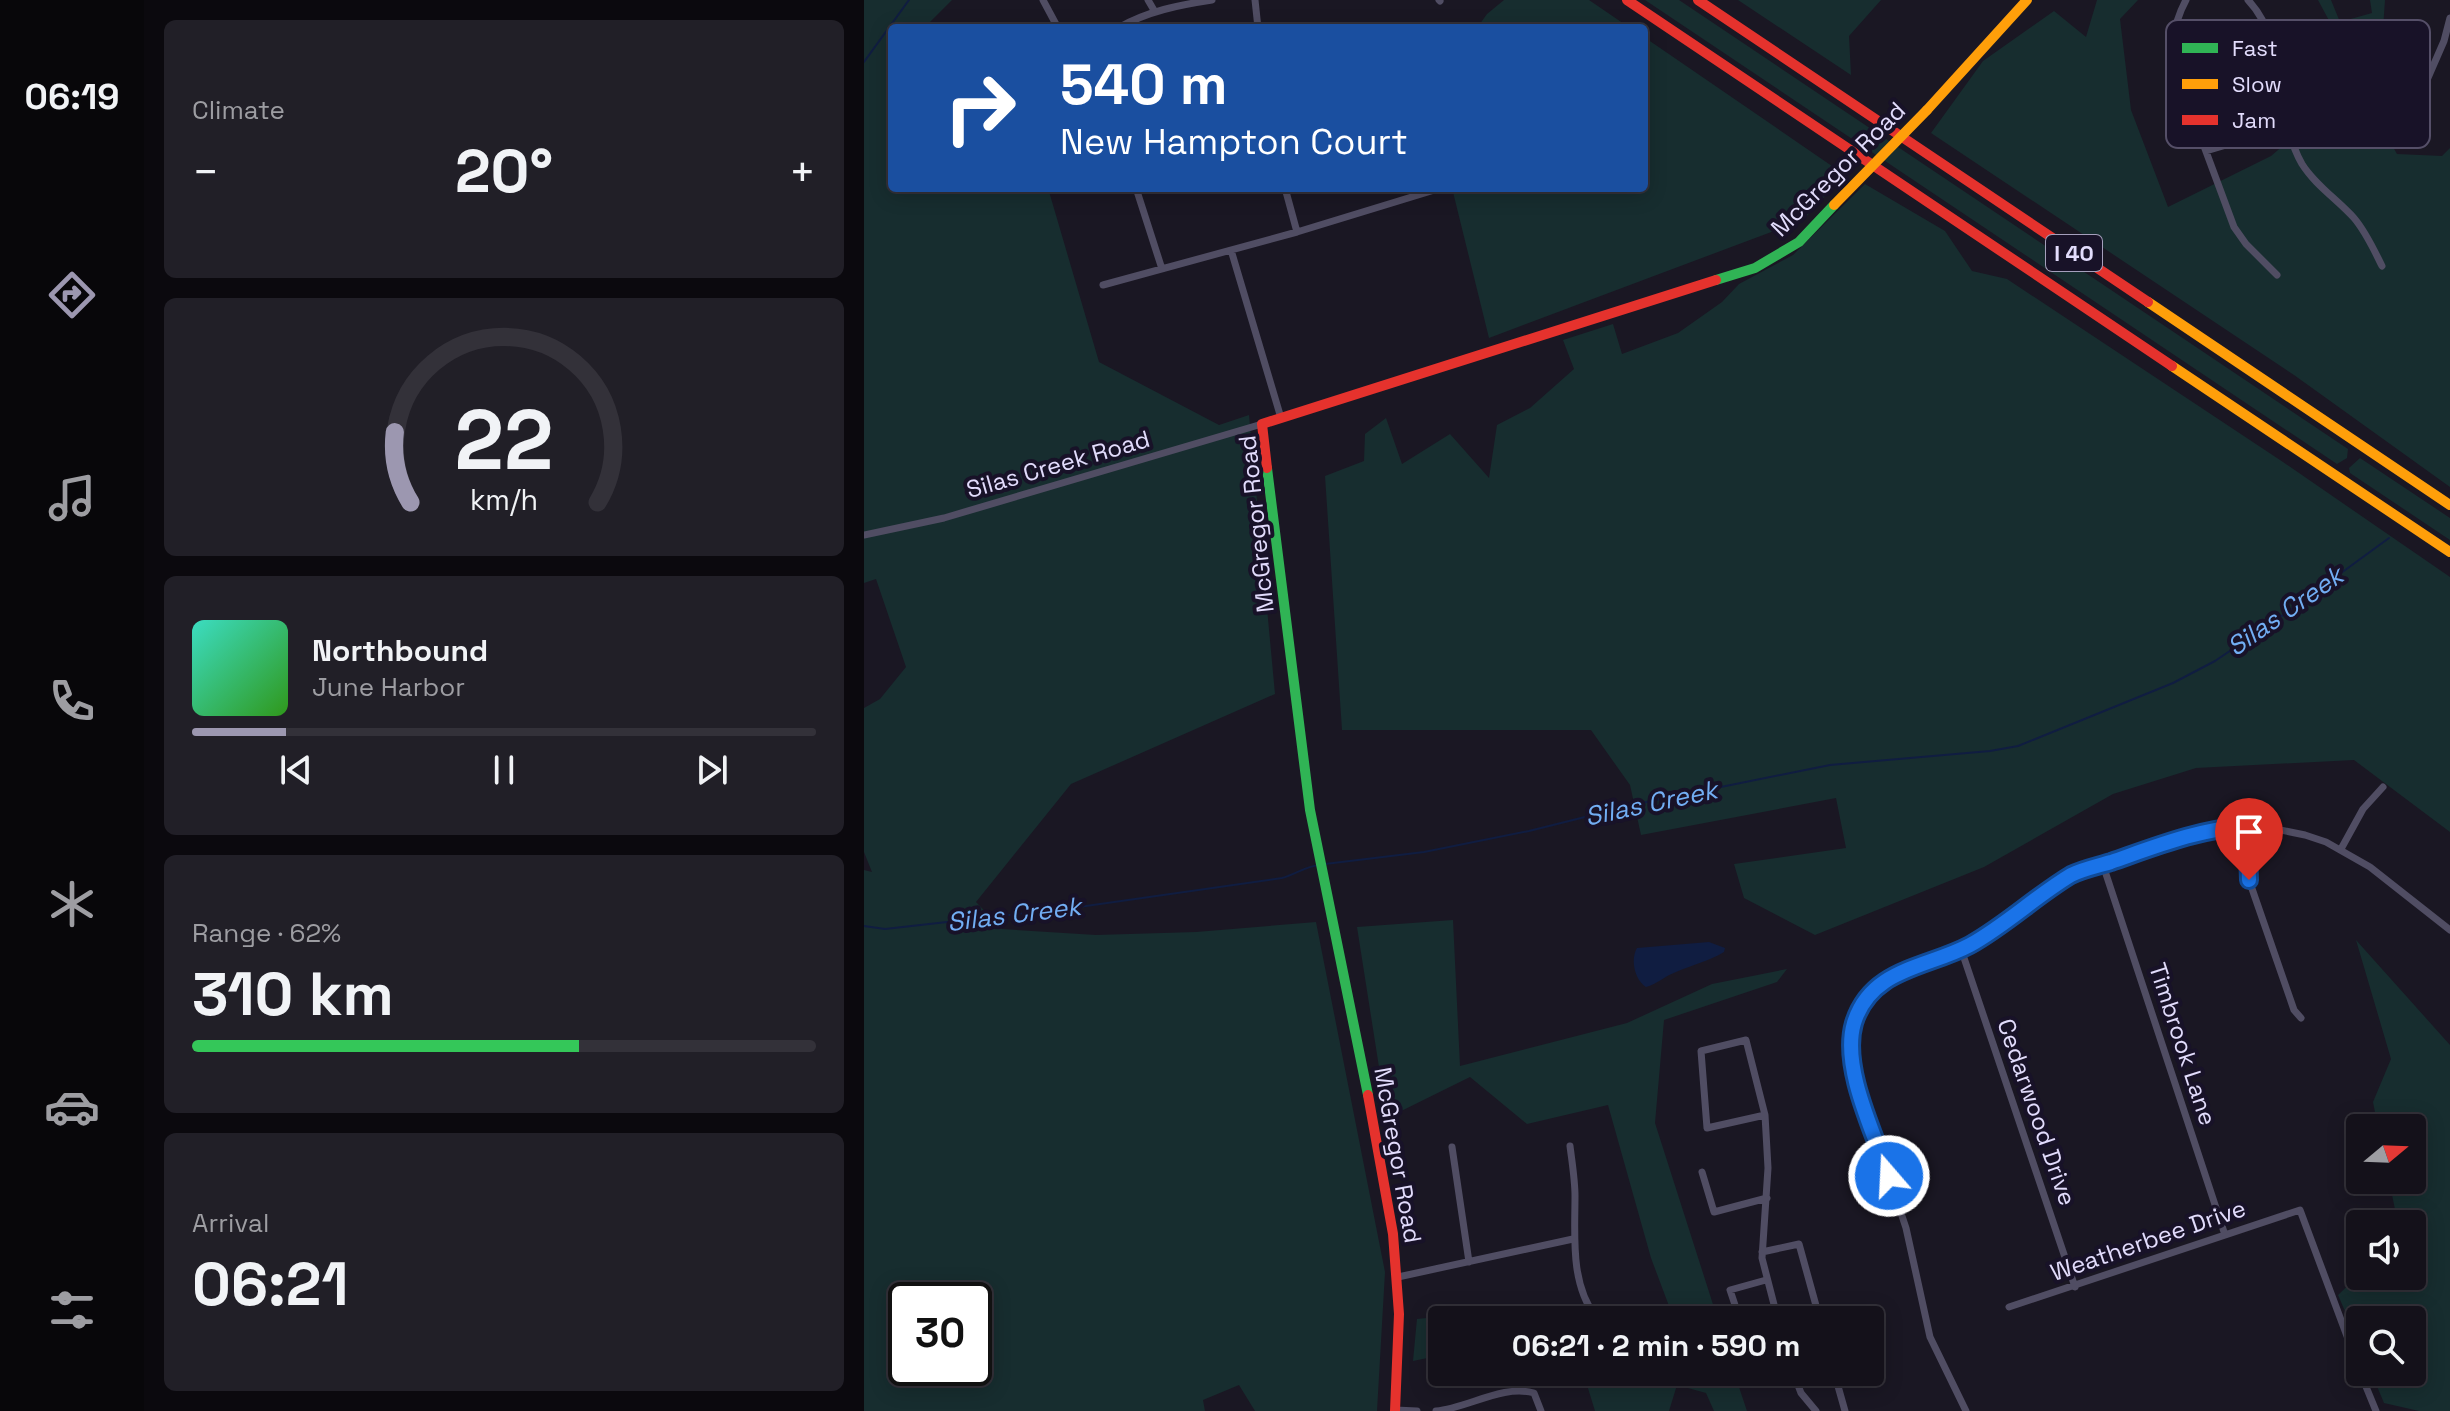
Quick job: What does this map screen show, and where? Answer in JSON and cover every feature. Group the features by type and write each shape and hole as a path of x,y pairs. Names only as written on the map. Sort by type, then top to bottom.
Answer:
{"main road":[{"name":"I 40","path":"1627,0 2450,552"},
{"name":"I 40","path":"1698,0 2450,505"},
{"name":"McGregor Road","path":"1395,1411 1399,1329 1393,1234 1310,810 1262,424 1755,268 1799,242 1927,110 2027,0"}],"street":[{"path":"1043,0 1056,24"},
{"path":"1148,0 1155,12"},
{"path":"1127,24 1175,5 1212,0"},
{"path":"1255,0 1258,24"},
{"path":"2179,20 2186,0"},
{"path":"2248,0 2262,20"},
{"path":"2430,73 2450,18"},
{"path":"2205,148 2234,227 2246,244 2277,275"},
{"path":"2206,151 2216,148"},
{"path":"2296,148 2303,165 2366,234 2382,266"},
{"path":"1137,192 1162,269"},
{"path":"1286,192 1297,232"},
{"path":"1103,285 1297,232 1428,192"},
{"path":"1231,250 1281,418"},
{"name":"Silas Creek Road","path":"864,535 968,511 1262,424"},
{"path":"2341,849 2363,809 2383,787"},
{"path":"2247,826 2249,880 2294,1010 2301,1018"},
{"path":"1966,1411 1924,1321 1906,1228 1853,1069 1850,1046 1854,1021 1872,991 1894,974 1961,949 2028,907 2074,873 2195,833 2247,826 2287,830 2341,849 2370,867 2450,930"},
{"name":"Timbrook Lane","path":"2103,865 2225,1235"},
{"name":"Cedarwood Drive","path":"1961,949 2075,1287"},
{"path":"1765,1115 1707,1128 1701,1051 1746,1040 1765,1115 1768,1135 1762,1252 1774,1306"},
{"path":"1570,1146 1575,1195 1573,1239 1588,1306"},
{"path":"1452,1147 1469,1262"},
{"path":"1702,1172 1714,1212 1767,1198"},
{"name":"Weatherbee Drive","path":"2009,1307 2300,1210 2346,1334"},
{"path":"1398,1277 1573,1239"},
{"path":"1762,1252 1799,1244 1816,1306"},
{"path":"1735,1306 1730,1290 1766,1280"},
{"path":"1798,1386 1816,1411"},
{"path":"1838,1386 1845,1411"},
{"path":"2366,1386 2376,1411"},
{"path":"1436,1411 1452,1410 1521,1390 1534,1393 1541,1411"},
{"path":"1395,1411 1417,1411"}],"green space":[{"path":"864,0 952,0 928,24 888,24 888,192 1049,192 1099,362 1219,425 1249,415 1275,694 1071,784 976,902 1002,929 1096,935 1196,932 1316,922 1385,1272 1377,1411 1255,1411 1239,1385 1203,1400 1205,1411 864,1411 864,870 872,872 864,852 864,708 880,699 906,667 876,579 864,583"},
{"path":"1504,0 1589,0 1624,24 1480,24"},
{"path":"1645,0 1679,0 2348,449 2347,458 2337,464"},
{"path":"1738,0 1881,0 1849,36 1851,75"},
{"path":"2097,0 2138,0 2120,19 2131,110 2168,207 2271,156 2280,148 2394,148 2397,154 2442,156 2450,148 2450,487 2294,375 1931,133 1983,61 2054,11 2086,37"},
{"path":"2318,0 2331,0 2339,20 2329,20"},
{"path":"2370,0 2385,0 2384,20 2347,20 2372,13"},
{"path":"1648,40 1845,175 1803,220 1489,338 1453,192 1648,192"},
{"path":"1865,184 1945,231 1972,271 2007,279 2450,577 2450,832 2354,760 2196,768 2113,794 1984,867 1815,935 1744,898 1734,864 1846,848 1836,798 1641,835 1630,785 1591,730 1342,730 1325,476 1364,461 1365,434 1386,418 1402,464 1450,434 1489,478 1497,425 1530,408 1574,369 1563,340 1613,324 1622,354 1678,333 1722,302 1739,284 1793,255"},
{"path":"2360,458 2450,518 2450,540 2350,473 2349,468"},
{"path":"1453,920 1460,1066 1627,1023 1712,984 1787,969 1777,982 1664,1020 1655,1123 1714,1306 1669,1306 1651,1258 1608,1105 1527,1124 1470,1077 1387,1118 1357,927"},
{"path":"2356,940 2450,1045 2450,1411 2419,1411 2384,1403 2377,1386 2426,1386 2426,1306 2346,1306 2346,1314 2338,1295 2346,1287 2346,1290 2426,1290 2426,1210 2395,1210 2392,1194 2426,1194 2426,1114 2375,1114 2373,1102 2391,1059"},
{"path":"1428,1318 1428,1358 1413,1361 1417,1319"},
{"path":"1587,1386 1677,1386 1669,1411 1595,1411"},
{"path":"1681,1386 1739,1386 1747,1411 1714,1411 1706,1393"}],"water":[{"path":"1709,942 1725,948 1724,952 1646,987 1636,975 1634,958 1637,948"}],"waterway":[{"path":"892,24 909,0"},
{"path":"864,62 888,29"},
{"name":"Silas Creek","path":"1325,864 1424,852 1830,765 2018,746 2173,683 2215,661 2389,538"},
{"name":"Silas Creek","path":"864,926 885,929 1072,908 1282,878 1319,865"}],"traffic: fast":[{"path":"1716,280 1755,268 1799,242 1834,205"},
{"path":"1267,468 1310,810 1368,1095"}],"traffic: slow":[{"path":"1927,110 2027,0"},
{"path":"1834,205 1927,110"},
{"path":"2148,302 2450,505"},
{"path":"2172,366 2450,552"}],"traffic: jam":[{"path":"1627,0 2172,366"},
{"path":"1698,0 2148,302"},
{"path":"1267,468 1262,424 1716,280"},
{"path":"1368,1095 1393,1234 1399,1314 1395,1411"}],"route":[{"path":"1889,1176 1850,1056 1854,1021 1872,991 1894,974 1971,944 2074,873 2186,835 2247,826 2249,880"}]}
